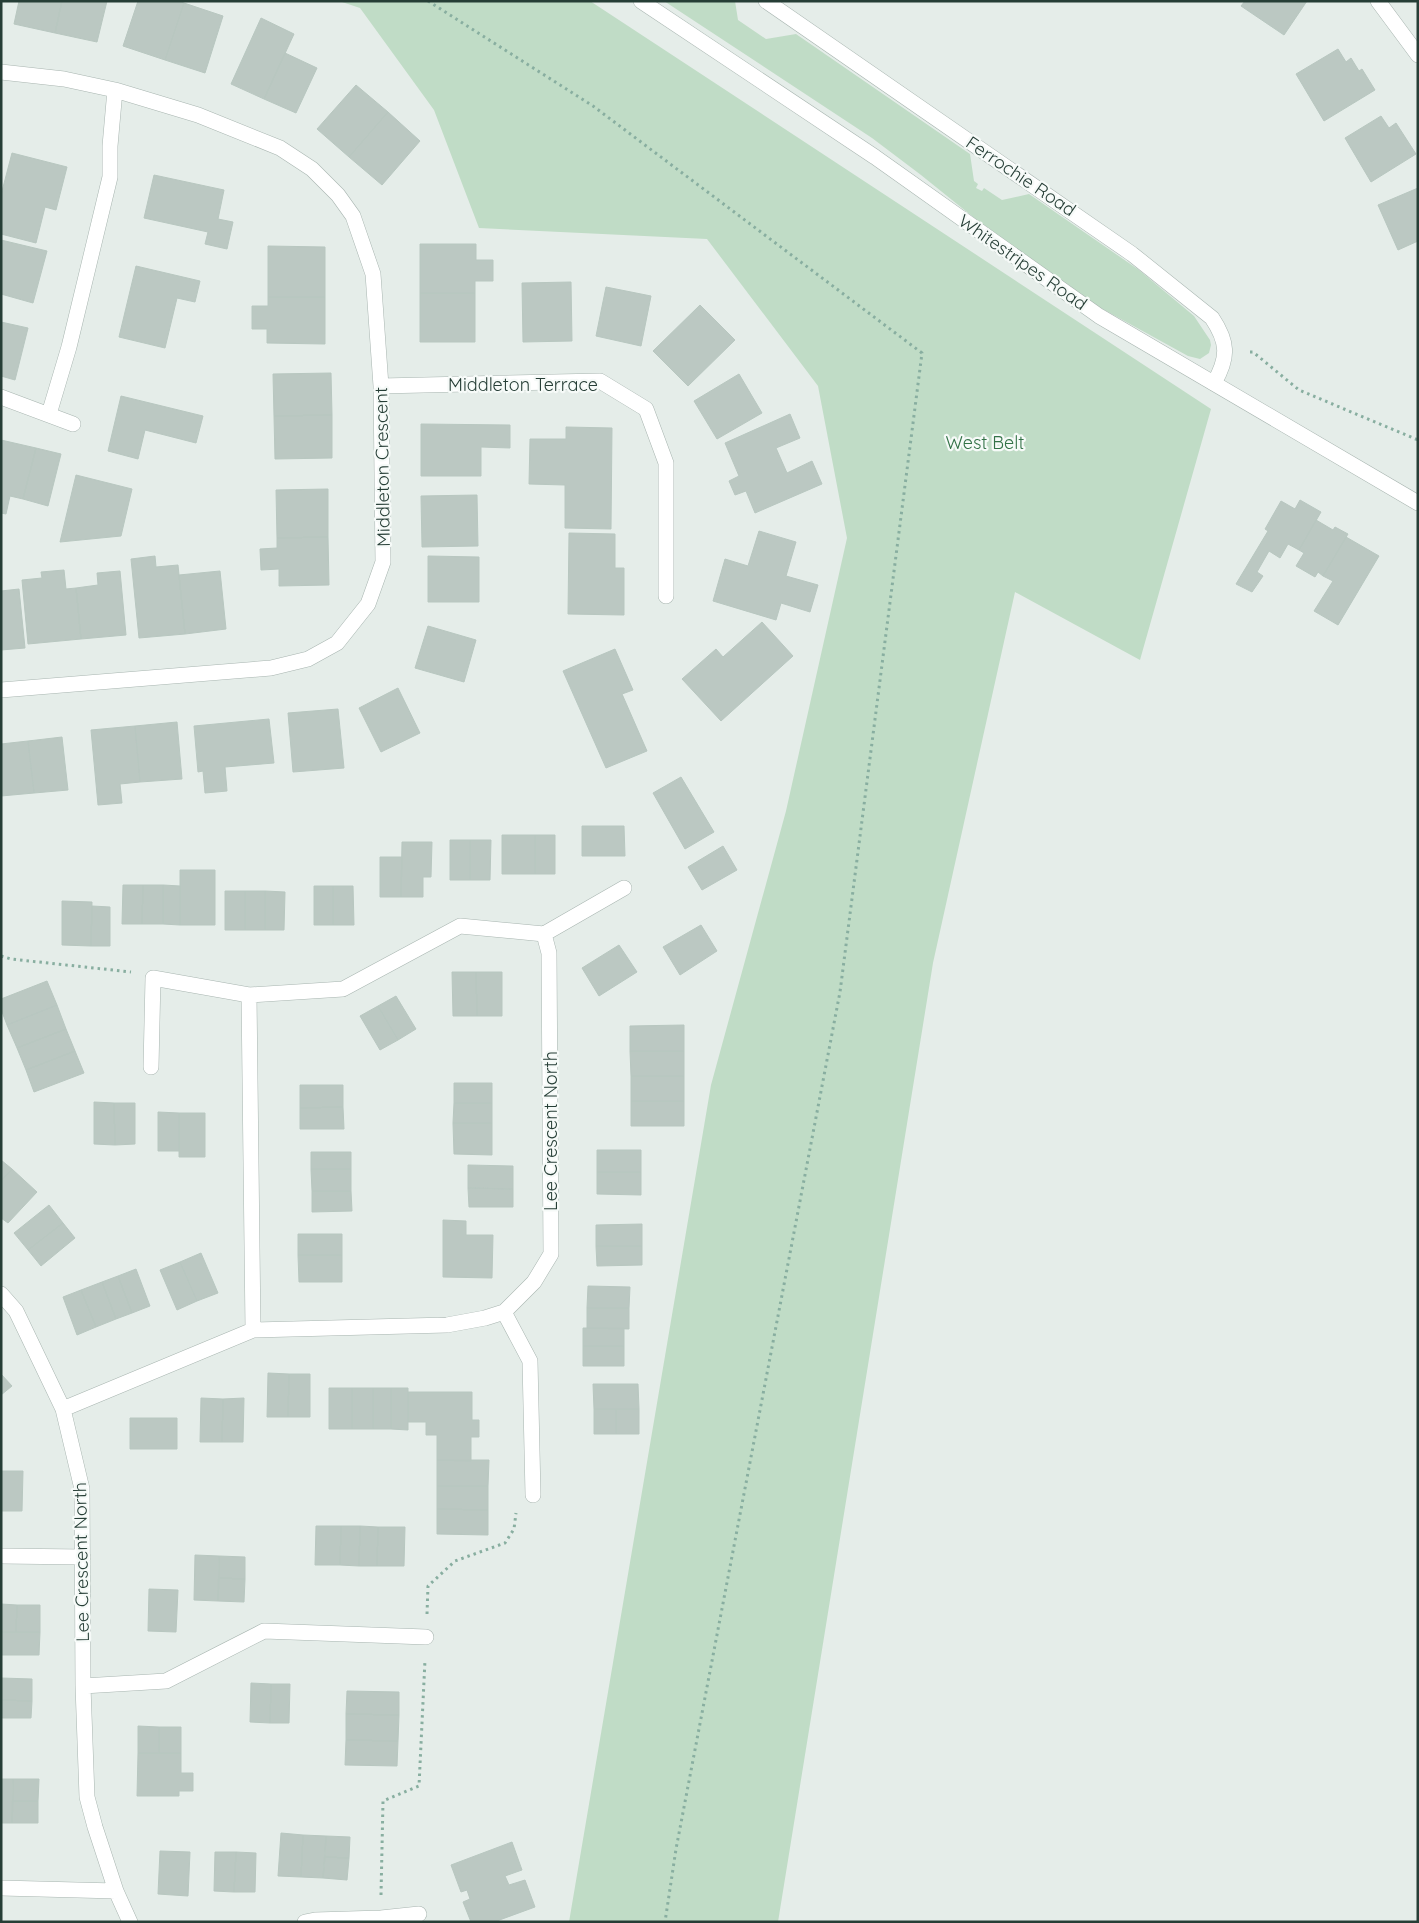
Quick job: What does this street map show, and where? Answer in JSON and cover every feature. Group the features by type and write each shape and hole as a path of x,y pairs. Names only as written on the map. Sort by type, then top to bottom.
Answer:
{"street":[{"name":"Whitestripes Road","path":"641,1 875,157 1099,316 1418,502"},
{"name":"Ferrochie Road","path":"766,1 1132,254 1212,318 1220,331 1225,345"},
{"path":"1378,1 1418,55"},
{"name":"Middleton Crescent","path":"1,72 64,79 115,90 198,115 280,148 312,169 338,195 353,216 373,274 381,386 383,562 368,604 337,643 308,659 271,668 1,690"},
{"path":"48,414 69,347 110,177 110,146 115,90"},
{"path":"1214,383 1221,371 1225,357 1225,345"},
{"name":"Middleton Terrace","path":"381,386 600,381 646,409 666,463 666,596"},
{"path":"1,397 73,424"},
{"path":"151,1066 153,978 249,995 344,989 460,926 544,934 624,888"},
{"name":"Lee Crescent North","path":"63,1409 252,1330 447,1325 485,1318 504,1312 534,1282 550,1254 549,953 544,934"},
{"path":"249,995 252,1330"},
{"name":"Lee Crescent North","path":"1,1294 16,1311 63,1409 82,1489 84,1557 83,1686 87,1797 116,1891 130,1922"},
{"path":"504,1312 530,1361 533,1495"},
{"path":"1,1556 84,1557"},
{"path":"83,1686 166,1681 264,1631 426,1637"},
{"path":"1,1888 116,1891"},
{"path":"305,1922 419,1914"}],"path":[{"path":"428,1 593,106 922,353 840,992 680,1830 665,1922"},
{"path":"1225,345 1253,352 1299,390 1418,440"},
{"path":"1,956 11,959 124,970 153,978"},
{"path":"381,1918 383,1801 420,1786 428,1586 455,1561 504,1543 514,1529 518,1497 533,1495"}],"green space":[{"name":"West Belt","path":"339,1 590,1 1211,409 1140,660 1015,592 933,963 778,1922 569,1922 711,1085 786,811 847,538 818,386 707,239 479,228 434,110 360,8"},
{"path":"664,1 735,1 738,20 766,39 796,34 970,154 974,181 978,184 976,188 982,191 984,188 1002,200 1029,194 1139,270 1194,316 1210,340 1209,353 1200,359 1188,356 1099,307 993,233 872,138"}],"building":[{"path":"19,1 62,1 55,33 14,24"},
{"path":"62,1 107,1 97,42 55,33"},
{"path":"138,1 178,1 184,3 165,60 123,46"},
{"path":"1245,1 1307,1 1284,35 1241,6"},
{"path":"184,3 223,16 205,73 165,60"},
{"path":"261,18 294,34 264,99 231,84"},
{"path":"1338,49 1346,62 1351,58 1359,71 1362,69 1375,90 1324,121 1296,74"},
{"path":"285,53 317,68 296,113 264,99"},
{"path":"356,85 388,112 349,157 317,129"},
{"path":"388,112 420,141 382,185 349,157"},
{"path":"1381,116 1389,128 1396,123 1416,154 1371,182 1345,138"},
{"path":"12,153 67,167 56,210 45,207 36,243 1,234 1,195"},
{"path":"154,175 224,190 218,219 233,222 227,249 205,244 208,232 144,218"},
{"path":"1418,188 1418,241 1398,250 1378,205"},
{"path":"1,240 47,251 33,303 1,294"},
{"path":"420,244 476,244 476,260 493,260 493,281 475,281 475,293 420,293"},
{"path":"268,246 325,247 325,297 268,297"},
{"path":"136,266 200,281 195,302 177,298 165,348 119,337"},
{"path":"571,282 572,341 523,342 522,283"},
{"path":"606,287 651,296 641,346 596,336"},
{"path":"420,293 475,293 475,342 420,342"},
{"path":"268,297 325,297 325,344 267,343 267,329 252,329 252,306 268,306"},
{"path":"700,305 735,340 688,386 653,351"},
{"path":"1,322 28,328 15,380 1,376"},
{"path":"331,373 332,415 274,416 273,374"},
{"path":"739,374 762,413 717,439 694,401"},
{"path":"121,396 203,416 196,443 145,430 138,459 108,451"},
{"path":"790,414 800,438 776,448 787,473 812,461 822,484 755,513 746,491 735,495 729,481 739,476 725,443"},
{"path":"332,415 332,458 275,459 274,416"},
{"path":"421,424 510,425 510,448 481,447 481,476 421,476"},
{"path":"566,427 612,428 611,529 565,528 565,485 529,484 530,439 566,439"},
{"path":"1,440 36,448 23,499 10,496 6,514 1,513"},
{"path":"36,448 61,454 48,506 23,499"},
{"path":"76,475 132,489 121,536 60,542"},
{"path":"328,489 328,537 277,538 276,490"},
{"path":"477,495 478,546 422,547 421,496"},
{"path":"1300,500 1321,512 1299,550 1288,544 1280,558 1269,551 1257,572 1263,576 1252,592 1236,584 1268,531 1265,529 1281,501 1295,509"},
{"path":"1316,520 1333,530 1335,527 1348,534 1323,576 1318,572 1315,577 1296,566 1304,553 1299,550"},
{"path":"759,531 796,542 786,576 818,585 810,612 781,603 776,620 713,601 725,559 748,566"},
{"path":"569,533 615,534 615,568 624,568 624,615 568,614"},
{"path":"328,537 329,585 279,586 279,569 261,570 260,549 277,548 277,538"},
{"path":"1346,537 1379,556 1338,625 1314,611 1333,581 1323,576"},
{"path":"155,556 156,567 178,565 185,634 139,638 131,559"},
{"path":"428,556 479,557 479,602 428,602"},
{"path":"64,570 66,589 76,588 81,639 28,644 22,580 42,578 41,572"},
{"path":"120,571 126,635 81,639 76,588 98,585 97,573"},
{"path":"220,571 226,629 185,634 179,575"},
{"path":"19,589 25,648 1,650 1,591"},
{"path":"762,622 793,656 721,721 682,679 716,649 723,657"},
{"path":"428,626 476,640 464,682 415,668"},
{"path":"615,649 633,690 622,694 647,751 606,768 563,671"},
{"path":"398,688 420,733 381,752 359,708"},
{"path":"338,709 344,768 293,772 288,713"},
{"path":"269,719 274,763 225,767 227,791 205,793 203,771 198,772 194,726"},
{"path":"177,722 182,779 140,782 135,726"},
{"path":"135,726 140,782 120,784 122,803 98,805 91,730"},
{"path":"62,737 68,790 34,793 28,741"},
{"path":"28,741 34,793 1,796 1,744"},
{"path":"681,777 714,832 685,849 653,793"},
{"path":"582,826 624,826 625,856 582,856"},
{"path":"502,835 535,835 535,874 502,874"},
{"path":"535,835 555,835 555,874 535,874"},
{"path":"450,840 470,840 470,880 450,880"},
{"path":"470,840 491,840 490,880 470,880"},
{"path":"402,842 432,842 431,877 423,877 423,897 401,897"},
{"path":"723,846 737,870 702,890 688,867"},
{"path":"380,857 402,857 401,897 380,897"},
{"path":"180,870 215,870 215,925 180,925"},
{"path":"123,885 143,885 142,924 122,924"},
{"path":"143,885 163,885 163,924 142,924"},
{"path":"163,885 180,886 180,925 163,924"},
{"path":"314,886 333,886 333,925 314,925"},
{"path":"333,886 353,886 354,925 333,925"},
{"path":"225,891 245,891 245,930 225,930"},
{"path":"245,891 265,891 265,930 245,930"},
{"path":"265,891 285,892 284,930 265,930"},
{"path":"62,901 92,902 91,946 62,945"},
{"path":"92,906 110,907 110,946 91,946"},
{"path":"701,925 717,951 680,975 663,947"},
{"path":"619,945 637,972 599,996 582,968"},
{"path":"452,972 476,972 477,1016 453,1016"},
{"path":"476,972 502,972 502,1016 477,1016"},
{"path":"47,981 57,1005 7,1025 1,1009 1,999"},
{"path":"396,996 416,1029 398,1040 378,1006"},
{"path":"57,1005 66,1029 17,1048 7,1025"},
{"path":"378,1006 398,1040 380,1050 360,1016"},
{"path":"684,1025 684,1051 630,1051 630,1026"},
{"path":"66,1029 75,1051 26,1070 17,1048"},
{"path":"75,1051 84,1073 34,1092 26,1070"},
{"path":"630,1051 684,1051 684,1076 631,1076"},
{"path":"631,1076 684,1076 684,1101 631,1101"},
{"path":"454,1083 492,1083 492,1103 454,1103"},
{"path":"300,1085 343,1085 343,1107 300,1108"},
{"path":"631,1101 684,1101 684,1126 631,1126"},
{"path":"94,1102 114,1103 115,1145 94,1144"},
{"path":"114,1103 135,1103 135,1144 115,1145"},
{"path":"454,1103 492,1103 492,1123 453,1123"},
{"path":"343,1107 344,1129 300,1129 300,1108"},
{"path":"158,1112 179,1113 179,1151 158,1151"},
{"path":"179,1113 205,1113 205,1157 179,1157"},
{"path":"453,1123 492,1123 492,1155 454,1154"},
{"path":"597,1150 641,1150 641,1172 597,1172"},
{"path":"311,1152 351,1152 351,1169 311,1169"},
{"path":"1,1160 12,1169 1,1181"},
{"path":"468,1165 513,1166 513,1189 468,1188"},
{"path":"12,1169 37,1192 8,1223 1,1218 1,1181"},
{"path":"311,1169 351,1169 351,1191 312,1191"},
{"path":"597,1172 641,1172 641,1195 597,1194"},
{"path":"468,1188 513,1189 513,1207 469,1207"},
{"path":"312,1191 351,1191 352,1211 312,1212"},
{"path":"49,1205 63,1223 28,1250 14,1233"},
{"path":"443,1220 466,1221 466,1235 493,1235 492,1278 443,1277"},
{"path":"63,1223 75,1238 41,1266 28,1250"},
{"path":"642,1224 642,1246 596,1246 596,1225"},
{"path":"298,1234 342,1234 342,1255 298,1255"},
{"path":"596,1246 642,1246 642,1265 597,1266"},
{"path":"201,1253 218,1293 197,1301 180,1262"},
{"path":"298,1255 342,1255 342,1282 299,1282"},
{"path":"180,1262 197,1301 177,1310 160,1270"},
{"path":"136,1269 150,1306 132,1313 118,1276"},
{"path":"118,1276 132,1313 116,1319 102,1282"},
{"path":"102,1282 116,1319 96,1327 81,1290"},
{"path":"588,1286 630,1287 629,1308 587,1308"},
{"path":"81,1290 96,1327 77,1335 63,1297"},
{"path":"587,1308 629,1308 629,1329 587,1328"},
{"path":"583,1328 624,1328 624,1346 583,1346"},
{"path":"583,1346 624,1346 624,1366 583,1366"},
{"path":"268,1373 289,1374 288,1417 267,1417"},
{"path":"1,1374 12,1386 1,1395"},
{"path":"289,1374 310,1374 310,1417 288,1417"},
{"path":"593,1384 638,1384 639,1409 594,1409"},
{"path":"329,1388 352,1388 352,1429 329,1429"},
{"path":"352,1388 373,1388 373,1429 352,1429"},
{"path":"373,1388 391,1388 391,1429 373,1429"},
{"path":"391,1388 408,1388 408,1430 391,1429"},
{"path":"408,1392 472,1392 472,1420 479,1420 479,1437 471,1437 471,1461 437,1460 437,1435 426,1435 426,1422 408,1422"},
{"path":"201,1398 223,1399 222,1442 200,1442"},
{"path":"244,1398 243,1442 222,1442 223,1399"},
{"path":"594,1409 616,1409 616,1434 594,1434"},
{"path":"616,1409 639,1409 639,1434 616,1434"},
{"path":"130,1418 177,1418 177,1449 130,1449"},
{"path":"437,1460 489,1460 488,1486 437,1486"},
{"path":"1,1471 23,1471 22,1511 1,1511"},
{"path":"437,1486 488,1486 488,1510 437,1509"},
{"path":"437,1509 488,1510 488,1535 437,1534"},
{"path":"316,1526 341,1526 340,1565 315,1565"},
{"path":"341,1526 360,1526 359,1566 340,1565"},
{"path":"360,1526 378,1527 377,1566 359,1566"},
{"path":"378,1527 405,1527 404,1566 377,1566"},
{"path":"195,1555 219,1556 218,1601 194,1600"},
{"path":"219,1556 245,1557 245,1579 219,1578"},
{"path":"219,1578 245,1579 244,1602 218,1601"},
{"path":"149,1589 178,1590 176,1632 148,1631"},
{"path":"1,1604 17,1605 16,1632 1,1632"},
{"path":"17,1605 40,1605 40,1632 16,1632"},
{"path":"1,1632 40,1632 39,1655 1,1655"},
{"path":"1,1678 32,1679 32,1701 1,1700"},
{"path":"251,1683 271,1684 270,1723 250,1722"},
{"path":"271,1684 290,1684 289,1723 270,1723"},
{"path":"347,1691 399,1692 399,1715 346,1714"},
{"path":"1,1700 32,1701 31,1718 1,1718"},
{"path":"346,1714 399,1715 398,1741 346,1740"},
{"path":"138,1726 159,1727 159,1753 138,1753"},
{"path":"159,1727 181,1727 181,1753 159,1753"},
{"path":"346,1740 398,1741 397,1766 345,1765"},
{"path":"138,1753 181,1753 181,1773 193,1773 193,1791 179,1791 179,1796 137,1796"},
{"path":"1,1779 13,1779 12,1823 1,1823"},
{"path":"13,1779 39,1779 38,1801 13,1801"},
{"path":"13,1801 38,1801 38,1823 12,1823"},
{"path":"281,1833 303,1835 301,1877 278,1876"},
{"path":"303,1835 326,1836 323,1878 301,1877"},
{"path":"326,1836 350,1837 349,1858 325,1857"},
{"path":"512,1842 522,1870 505,1876 509,1885 525,1880 535,1907 494,1922 471,1922 463,1902 470,1899 467,1890 461,1892 451,1865"},
{"path":"160,1851 190,1852 188,1896 158,1894"},
{"path":"215,1852 236,1852 234,1892 214,1891"},
{"path":"236,1852 256,1853 255,1892 234,1892"},
{"path":"325,1857 349,1858 347,1880 323,1878"}]}
